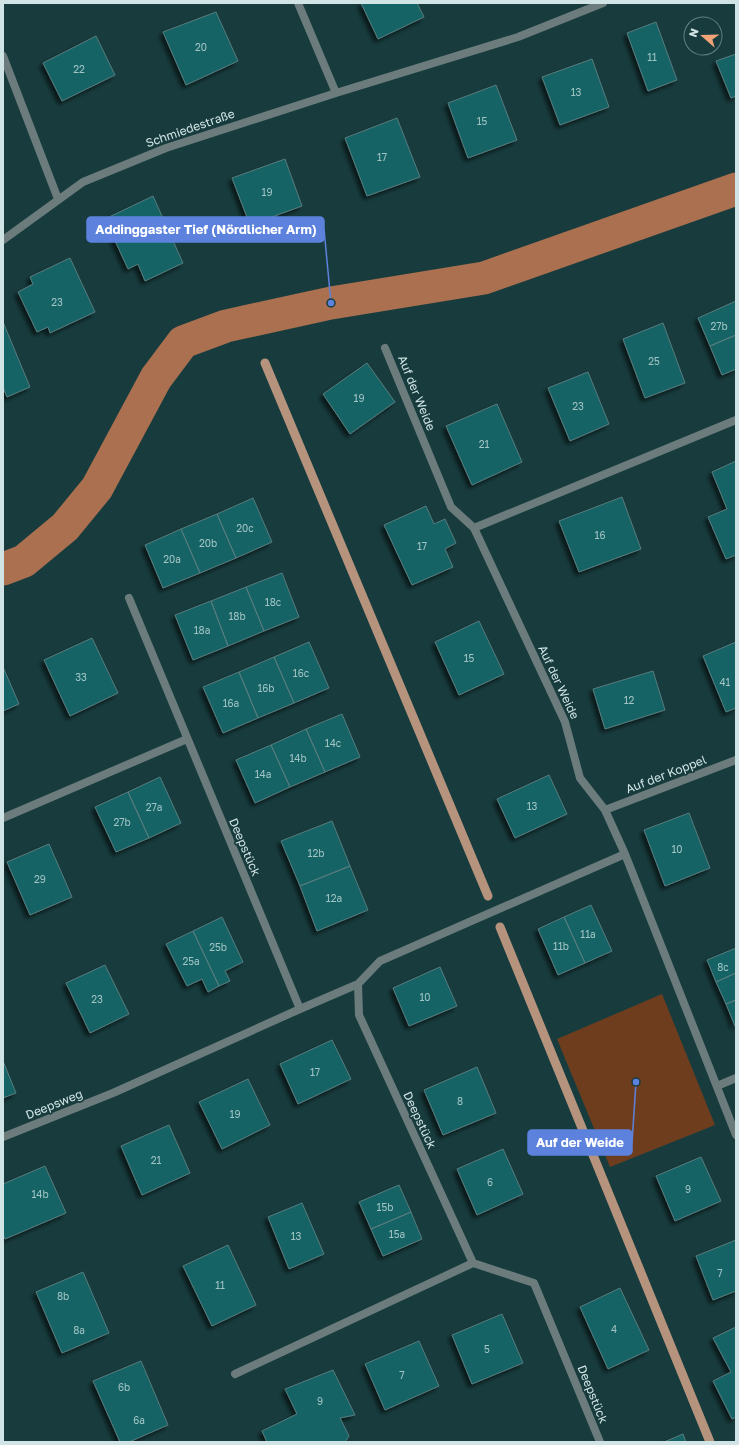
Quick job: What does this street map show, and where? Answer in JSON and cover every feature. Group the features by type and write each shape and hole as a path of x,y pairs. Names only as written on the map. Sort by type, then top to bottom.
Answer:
{"street":[{"path":"298,3 336,93"},
{"name":"Schmiedestraße","path":"3,240 83,182 166,148 336,93 518,37 603,3"},
{"path":"3,56 58,199"},
{"name":"Auf der Weide","path":"385,348 451,507 474,528 565,722 580,778 606,810 625,854 736,1135"},
{"path":"474,528 736,420"},
{"name":"Deepstück","path":"129,598 300,1009"},
{"path":"3,818 187,739"},
{"name":"Auf der Koppel","path":"606,810 736,760"},
{"path":"300,1009 358,984 380,961 625,854"},
{"name":"Deepstück","path":"358,984 359,1015 473,1262 534,1283 600,1442"},
{"name":"Deepsweg","path":"3,1137 113,1092 300,1009"},
{"path":"717,1086 736,1078"},
{"path":"235,1374 473,1262"}],"shaded area":[{"path":"662,994 715,1125 610,1167 557,1039"}],"building":[{"path":"361,3 417,3 424,17 378,39"},
{"path":"216,12 238,61 186,85 163,32"},
{"path":"656,22 677,80 648,91 627,33"},
{"path":"96,36 115,75 62,101 43,63"},
{"path":"736,54 736,96 731,98 716,61"},
{"path":"592,59 609,107 560,125 542,77"},
{"path":"496,85 517,140 468,158 448,103"},
{"path":"397,118 420,177 367,196 345,138"},
{"path":"285,159 302,206 250,225 232,178"},
{"path":"153,196 183,263 145,281 138,264 128,269 105,219"},
{"path":"70,258 95,312 50,333 48,327 37,332 18,292 33,284 30,277"},
{"path":"736,301 736,335 710,346 698,318"},
{"path":"3,322 30,387 7,397 3,387"},
{"path":"663,323 685,383 645,398 623,339"},
{"path":"736,335 736,369 722,375 710,346"},
{"path":"367,363 395,402 350,434 323,394"},
{"path":"588,372 609,424 570,441 548,388"},
{"path":"497,404 522,462 472,485 446,426"},
{"path":"736,461 736,555 726,559 708,517 727,509 712,472"},
{"path":"622,497 641,549 579,572 559,521"},
{"path":"253,498 272,542 236,558 217,514"},
{"path":"426,506 434,524 445,519 456,543 445,549 453,567 412,585 384,525"},
{"path":"217,514 236,558 200,573 181,529"},
{"path":"181,529 200,573 163,588 145,545"},
{"path":"282,573 299,617 264,631 246,587"},
{"path":"246,587 264,631 228,646 211,601"},
{"path":"211,601 228,646 193,660 175,615"},
{"path":"479,621 504,674 459,695 435,642"},
{"path":"92,638 118,693 70,716 44,660"},
{"path":"309,642 329,688 294,703 274,657"},
{"path":"736,642 736,708 726,712 703,656"},
{"path":"274,657 294,703 258,718 239,672"},
{"path":"3,667 19,704 3,711"},
{"path":"653,671 665,710 605,729 593,689"},
{"path":"239,672 258,718 223,733 203,687"},
{"path":"342,714 360,757 325,772 306,729"},
{"path":"306,729 325,772 290,787 271,745"},
{"path":"271,745 290,787 255,803 236,760"},
{"path":"549,775 567,814 515,838 497,799"},
{"path":"160,777 181,823 149,838 128,792"},
{"path":"128,792 149,838 116,852 95,807"},
{"path":"689,813 710,868 665,886 644,830"},
{"path":"332,821 350,866 300,886 281,841"},
{"path":"49,844 72,897 30,915 7,862"},
{"path":"350,866 368,910 317,931 300,886"},
{"path":"591,905 612,951 585,963 564,917"},
{"path":"222,917 243,962 225,971 230,981 219,986 193,931"},
{"path":"564,917 585,963 558,975 538,929"},
{"path":"193,931 219,986 208,992 202,979 187,986 166,944"},
{"path":"736,948 736,973 716,982 707,960"},
{"path":"105,965 129,1014 90,1033 66,983"},
{"path":"440,967 457,1006 409,1026 393,988"},
{"path":"736,973 736,1000 726,1004 716,982"},
{"path":"736,1000 736,1025 735,1026 726,1004"},
{"path":"332,1040 351,1079 298,1104 280,1064"},
{"path":"3,1061 16,1093 3,1098"},
{"path":"477,1067 496,1113 443,1135 424,1090"},
{"path":"248,1079 270,1125 222,1149 199,1102"},
{"path":"169,1125 190,1173 142,1195 121,1146"},
{"path":"503,1149 523,1194 477,1215 457,1169"},
{"path":"701,1157 721,1201 675,1221 656,1176"},
{"path":"45,1166 66,1213 5,1239 3,1234 3,1184"},
{"path":"399,1185 411,1212 371,1229 359,1202"},
{"path":"302,1203 324,1254 289,1269 268,1217"},
{"path":"411,1212 422,1239 383,1256 371,1229"},
{"path":"736,1240 736,1291 713,1300 696,1256"},
{"path":"228,1245 256,1305 212,1326 183,1266"},
{"path":"83,1272 109,1333 62,1353 36,1292"},
{"path":"620,1288 649,1350 608,1369 580,1307"},
{"path":"502,1314 523,1363 472,1384 452,1335"},
{"path":"736,1327 736,1417 732,1419 713,1381 731,1372 713,1338"},
{"path":"419,1341 439,1386 385,1410 365,1364"},
{"path":"141,1361 168,1425 129,1442 120,1442 93,1381"},
{"path":"333,1370 355,1415 340,1418 349,1436 345,1442 267,1442 262,1431 297,1414 285,1389"},
{"path":"683,1434 686,1442 664,1442"}],"waterway":[{"path":"3,569 24,561 65,527 97,488 156,378 183,342 226,326 331,303 484,278 736,189"},
{"path":"265,363 488,896"},
{"path":"500,927 710,1442"}],"place":[{"name":"Addinggaster Tief (Nördlicher Arm)","path":"331,303"},
{"name":"Auf der Weide","path":"636,1082"}]}
